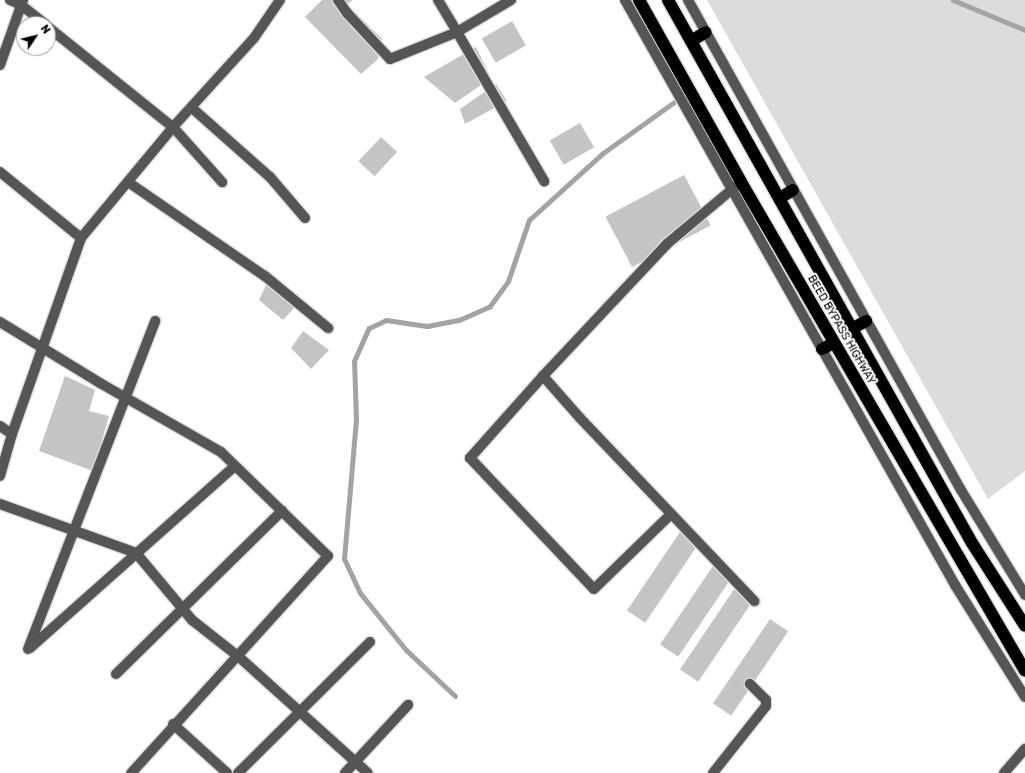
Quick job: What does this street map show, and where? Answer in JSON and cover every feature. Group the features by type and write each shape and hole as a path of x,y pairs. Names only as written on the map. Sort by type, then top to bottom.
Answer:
{"highway":[{"name":"BEED BYPASS HIGHWAY","path":"639,0 737,186 834,343 1025,671"},
{"name":"BEED BYPASS HIGHWAY","path":"668,0 972,543 1025,626"},
{"path":"691,41 706,32"},
{"path":"780,198 793,190"},
{"path":"853,328 866,321"},
{"path":"822,349 834,343"}],"street":[{"path":"10,0 22,2 37,16"},
{"path":"0,476 12,434 41,348 81,238 173,127 192,108 254,38 280,0"},
{"path":"338,0 346,13 390,59 457,32 511,0"},
{"path":"438,0 544,181"},
{"path":"625,0 737,186 822,349 955,585 1025,697"},
{"path":"688,0 961,490 1025,594"},
{"path":"0,65 22,2"},
{"path":"56,33 173,127 222,182"},
{"path":"192,108 270,177 304,218"},
{"path":"0,172 81,238"},
{"path":"128,182 266,276 328,328"},
{"path":"672,514 594,589 470,458 543,376 667,244 737,186"},
{"path":"155,321 75,532 28,649 235,466"},
{"path":"0,322 41,348 221,452 328,556 239,657 173,724 131,773"},
{"path":"543,376 580,418 754,601"},
{"path":"0,426 12,434"},
{"path":"0,504 136,553 192,620 239,657 357,761 368,773"},
{"path":"116,674 282,511"},
{"path":"238,773 370,642"},
{"path":"714,773 766,706 766,700 750,684"},
{"path":"345,773 408,705"},
{"path":"173,724 227,773"},
{"path":"1004,773 1025,749"}],"shaded area":[{"path":"707,0 1025,0 1025,471 988,499"}],"building":[{"path":"322,0 353,0 347,4 382,39 378,59 361,74 305,17"},
{"path":"512,21 526,45 496,63 482,38"},
{"path":"476,47 491,78 455,103 424,77"},
{"path":"496,84 507,101 465,124 460,109"},
{"path":"580,123 594,147 564,165 550,141"},
{"path":"381,137 397,152 375,176 358,161"},
{"path":"684,175 711,225 632,267 605,217"},
{"path":"266,285 295,307 283,320 259,300"},
{"path":"303,331 329,350 311,369 291,348"},
{"path":"65,376 95,390 89,411 109,416 93,471 39,451"},
{"path":"684,526 702,538 645,623 627,611"},
{"path":"717,560 735,572 678,657 660,645"},
{"path":"737,585 755,597 698,682 680,670"},
{"path":"770,619 788,631 731,716 713,704"}],"waterway":[{"path":"953,0 1025,30"},
{"path":"455,696 406,650 360,593 344,559 356,420 354,361 369,328 386,320 427,326 459,320 490,306 508,281 529,220 603,153 677,100"}]}
